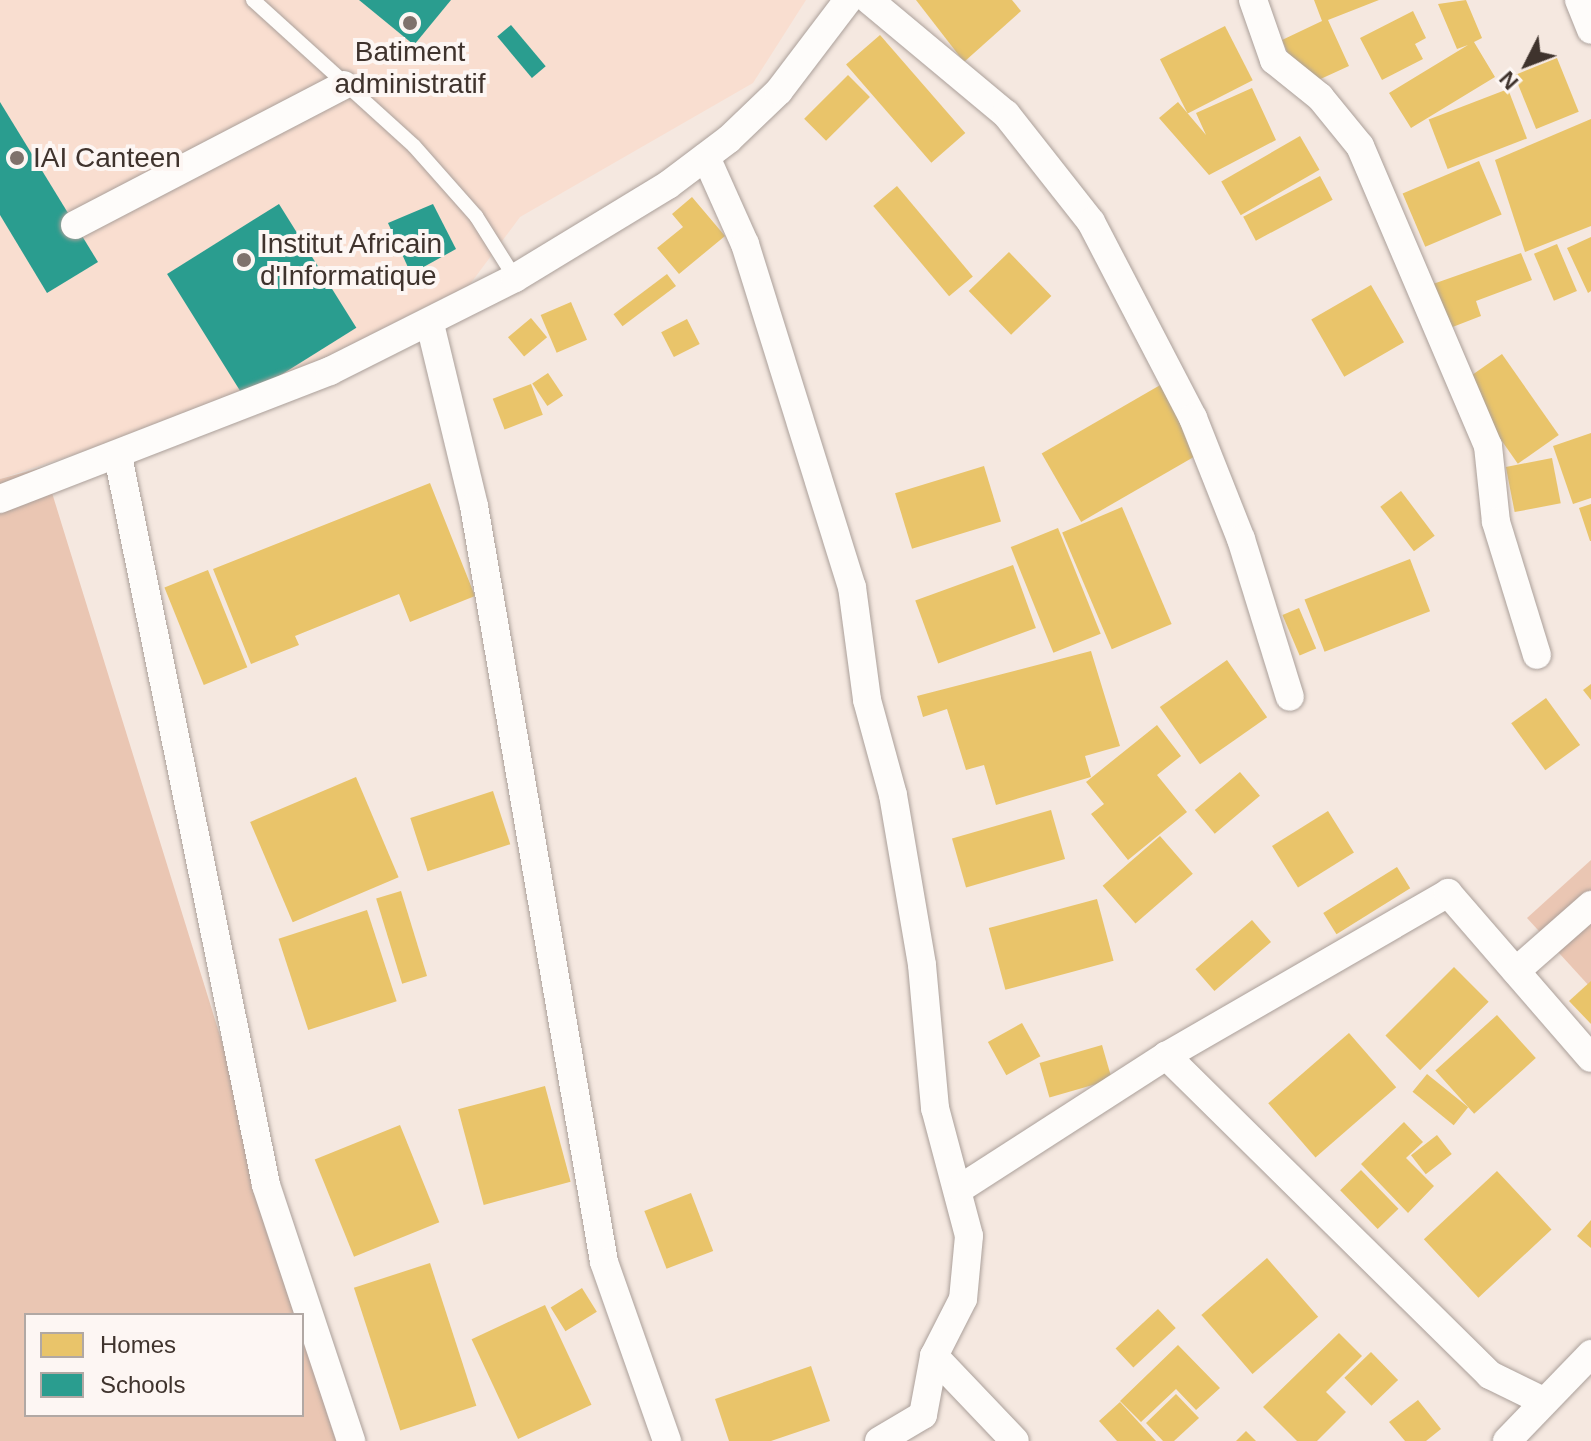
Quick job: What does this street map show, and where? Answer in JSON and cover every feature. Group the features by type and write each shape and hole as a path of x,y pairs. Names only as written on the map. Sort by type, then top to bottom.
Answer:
{"street":[{"path":"0,499 118,456 430,324 515,278 706,157 779,91 848,0"},
{"path":"869,0 1006,114 1091,222 1193,418 1241,539 1290,697"},
{"path":"1253,0 1274,60 1320,97 1360,146 1488,446 1496,522 1537,655"},
{"path":"1579,0 1591,30"},
{"path":"75,225 344,85"},
{"path":"706,157 745,244 852,587 922,965 935,1108 961,1188 969,1236 963,1299 934,1356 923,1415 879,1441"},
{"path":"430,324 474,506 604,1262 667,1441"},
{"path":"118,456 266,1185 351,1441"},
{"path":"961,1188 1166,1056 1448,893 1591,1058"},
{"path":"1516,971 1591,905"},
{"path":"1166,1056 1490,1375 1543,1401"},
{"path":"1507,1441 1591,1354"},
{"path":"934,1356 1015,1441"}],"lane":[{"path":"253,0 427,160 476,216 515,278"}],"shaded area":[{"name":"Institut Africain d'Informatique","path":"0,0 806,0 753,83 520,217 456,303 245,398 0,479"},
{"path":"44,467 338,1417 354,1441 0,1441 0,479"},
{"path":"1591,860 1591,988 1527,918"}],"building: Homes":[{"path":"916,0 1012,0 1021,11 964,62"},
{"path":"1314,0 1379,0 1328,20 1349,66 1303,87 1282,40 1322,21"},
{"path":"1466,0 1482,38 1474,42 1495,77 1411,128 1389,93 1468,45 1457,49 1438,4"},
{"path":"1413,11 1426,38 1415,44 1423,59 1382,80 1360,38"},
{"path":"1225,26 1253,80 1188,113 1160,59"},
{"path":"880,35 965,133 931,163 846,65"},
{"path":"1557,58 1579,112 1536,129 1514,75"},
{"path":"848,75 870,97 826,141 804,119"},
{"path":"1252,88 1276,140 1209,175 1159,118 1178,102 1206,135 1196,113"},
{"path":"1508,89 1527,138 1448,169 1429,119"},
{"path":"1591,119 1591,226 1525,252 1495,160"},
{"path":"1300,136 1320,170 1241,215 1221,182"},
{"path":"1479,161 1502,214 1425,247 1403,193"},
{"path":"1320,176 1333,200 1256,241 1243,217"},
{"path":"897,186 973,276 949,296 873,206"},
{"path":"692,197 725,236 679,274 657,248 683,227 672,214"},
{"path":"1591,237 1591,291 1588,293 1567,248"},
{"path":"1557,244 1577,291 1554,301 1534,254"},
{"path":"1009,252 1051,296 1011,335 969,291"},
{"path":"1521,253 1532,280 1476,301 1481,316 1450,328 1433,284"},
{"path":"667,274 676,286 623,326 613,314"},
{"path":"1371,285 1404,342 1344,377 1311,320"},
{"path":"571,302 587,340 557,353 541,315"},
{"path":"531,318 547,337 524,356 508,337"},
{"path":"687,319 700,344 674,357 661,332"},
{"path":"1502,354 1559,435 1518,464 1461,383"},
{"path":"548,373 563,395 547,406 532,384"},
{"path":"531,384 543,415 505,430 493,399"},
{"path":"1162,384 1202,452 1081,522 1042,454"},
{"path":"1591,433 1591,498 1573,504 1553,446"},
{"path":"1552,458 1561,503 1515,512 1506,467"},
{"path":"984,466 1001,521 912,549 895,493"},
{"path":"430,483 475,596 410,622 399,594 295,636 299,645 251,664 213,569"},
{"path":"1401,491 1435,536 1414,551 1380,507"},
{"path":"1591,504 1591,541 1590,541 1579,508"},
{"path":"1122,507 1172,624 1112,649 1062,532"},
{"path":"1058,528 1101,634 1053,653 1011,547"},
{"path":"1410,559 1430,611 1325,652 1305,599"},
{"path":"1013,565 1036,628 938,664 915,601"},
{"path":"208,570 247,667 204,685 164,588"},
{"path":"1299,608 1316,649 1300,656 1282,615"},
{"path":"1091,651 1120,746 1085,756 1091,777 996,805 984,765 966,770 947,709 923,717 917,696"},
{"path":"1227,660 1267,717 1200,764 1160,707"},
{"path":"1591,684 1591,700 1583,690"},
{"path":"1546,698 1580,745 1545,770 1511,723"},
{"path":"1157,725 1181,756 1157,775 1187,812 1128,860 1091,814 1104,804 1086,782"},
{"path":"1240,772 1260,796 1215,834 1195,810"},
{"path":"356,777 399,877 293,922 250,822"},
{"path":"493,791 510,844 428,871 410,818"},
{"path":"1051,810 1065,859 966,887 952,838"},
{"path":"1328,811 1354,853 1298,888 1272,846"},
{"path":"1160,836 1193,874 1135,924 1103,886"},
{"path":"1397,867 1410,888 1336,934 1323,913"},
{"path":"401,891 427,976 402,984 376,899"},
{"path":"1097,899 1114,961 1005,990 989,928"},
{"path":"367,910 397,1001 308,1030 279,939"},
{"path":"1252,920 1271,942 1214,991 1195,969"},
{"path":"1454,967 1489,1002 1420,1070 1385,1036"},
{"path":"1591,981 1591,1024 1569,1001"},
{"path":"1497,1015 1536,1058 1474,1114 1435,1071"},
{"path":"1022,1023 1040,1056 1006,1075 988,1042"},
{"path":"1349,1033 1396,1087 1315,1158 1268,1103"},
{"path":"1102,1045 1112,1080 1049,1098 1040,1063"},
{"path":"1427,1074 1468,1107 1454,1125 1413,1092"},
{"path":"545,1086 571,1182 484,1205 458,1109"},
{"path":"1404,1122 1423,1142 1406,1158 1434,1186 1408,1213 1361,1164"},
{"path":"400,1125 439,1222 354,1257 315,1159"},
{"path":"1437,1135 1452,1154 1426,1174 1411,1155"},
{"path":"1361,1170 1399,1209 1378,1229 1340,1190"},
{"path":"1497,1171 1552,1230 1478,1298 1424,1239"},
{"path":"691,1193 713,1251 667,1269 644,1211"},
{"path":"1591,1220 1591,1248 1577,1236"},
{"path":"1267,1258 1318,1317 1253,1374 1201,1315"},
{"path":"430,1263 476,1406 400,1430 354,1288"},
{"path":"582,1288 597,1312 565,1331 551,1308"},
{"path":"545,1305 591,1405 518,1439 472,1339"},
{"path":"1158,1309 1176,1328 1133,1368 1116,1349"},
{"path":"1339,1333 1362,1356 1326,1392 1346,1412 1317,1441 1297,1441 1263,1407"},
{"path":"1178,1345 1220,1388 1196,1410 1176,1389 1141,1422 1120,1401"},
{"path":"1371,1352 1398,1380 1371,1406 1344,1378"},
{"path":"811,1366 830,1421 771,1441 729,1441 715,1399"},
{"path":"1176,1394 1199,1418 1174,1441 1163,1441 1146,1423"},
{"path":"1418,1400 1441,1429 1426,1441 1405,1441 1389,1422"},
{"path":"1120,1402 1156,1441 1117,1441 1099,1421"},
{"path":"1246,1431 1256,1441 1236,1441"}],"building: Schools":[{"name":"Batiment administratif","path":"359,0 451,0 414,45"},
{"path":"511,25 546,66 532,78 497,37"},
{"name":"IAI Canteen","path":"0,102 98,262 47,293 0,215"},
{"path":"279,204 356,328 244,398 167,274"},
{"path":"433,204 456,249 411,274 388,223"}],"place":[{"name":"Batiment administratif","path":"410,23"},
{"name":"IAI Canteen","path":"17,158"},
{"name":"Institut Africain d'Informatique","path":"244,260"}]}
